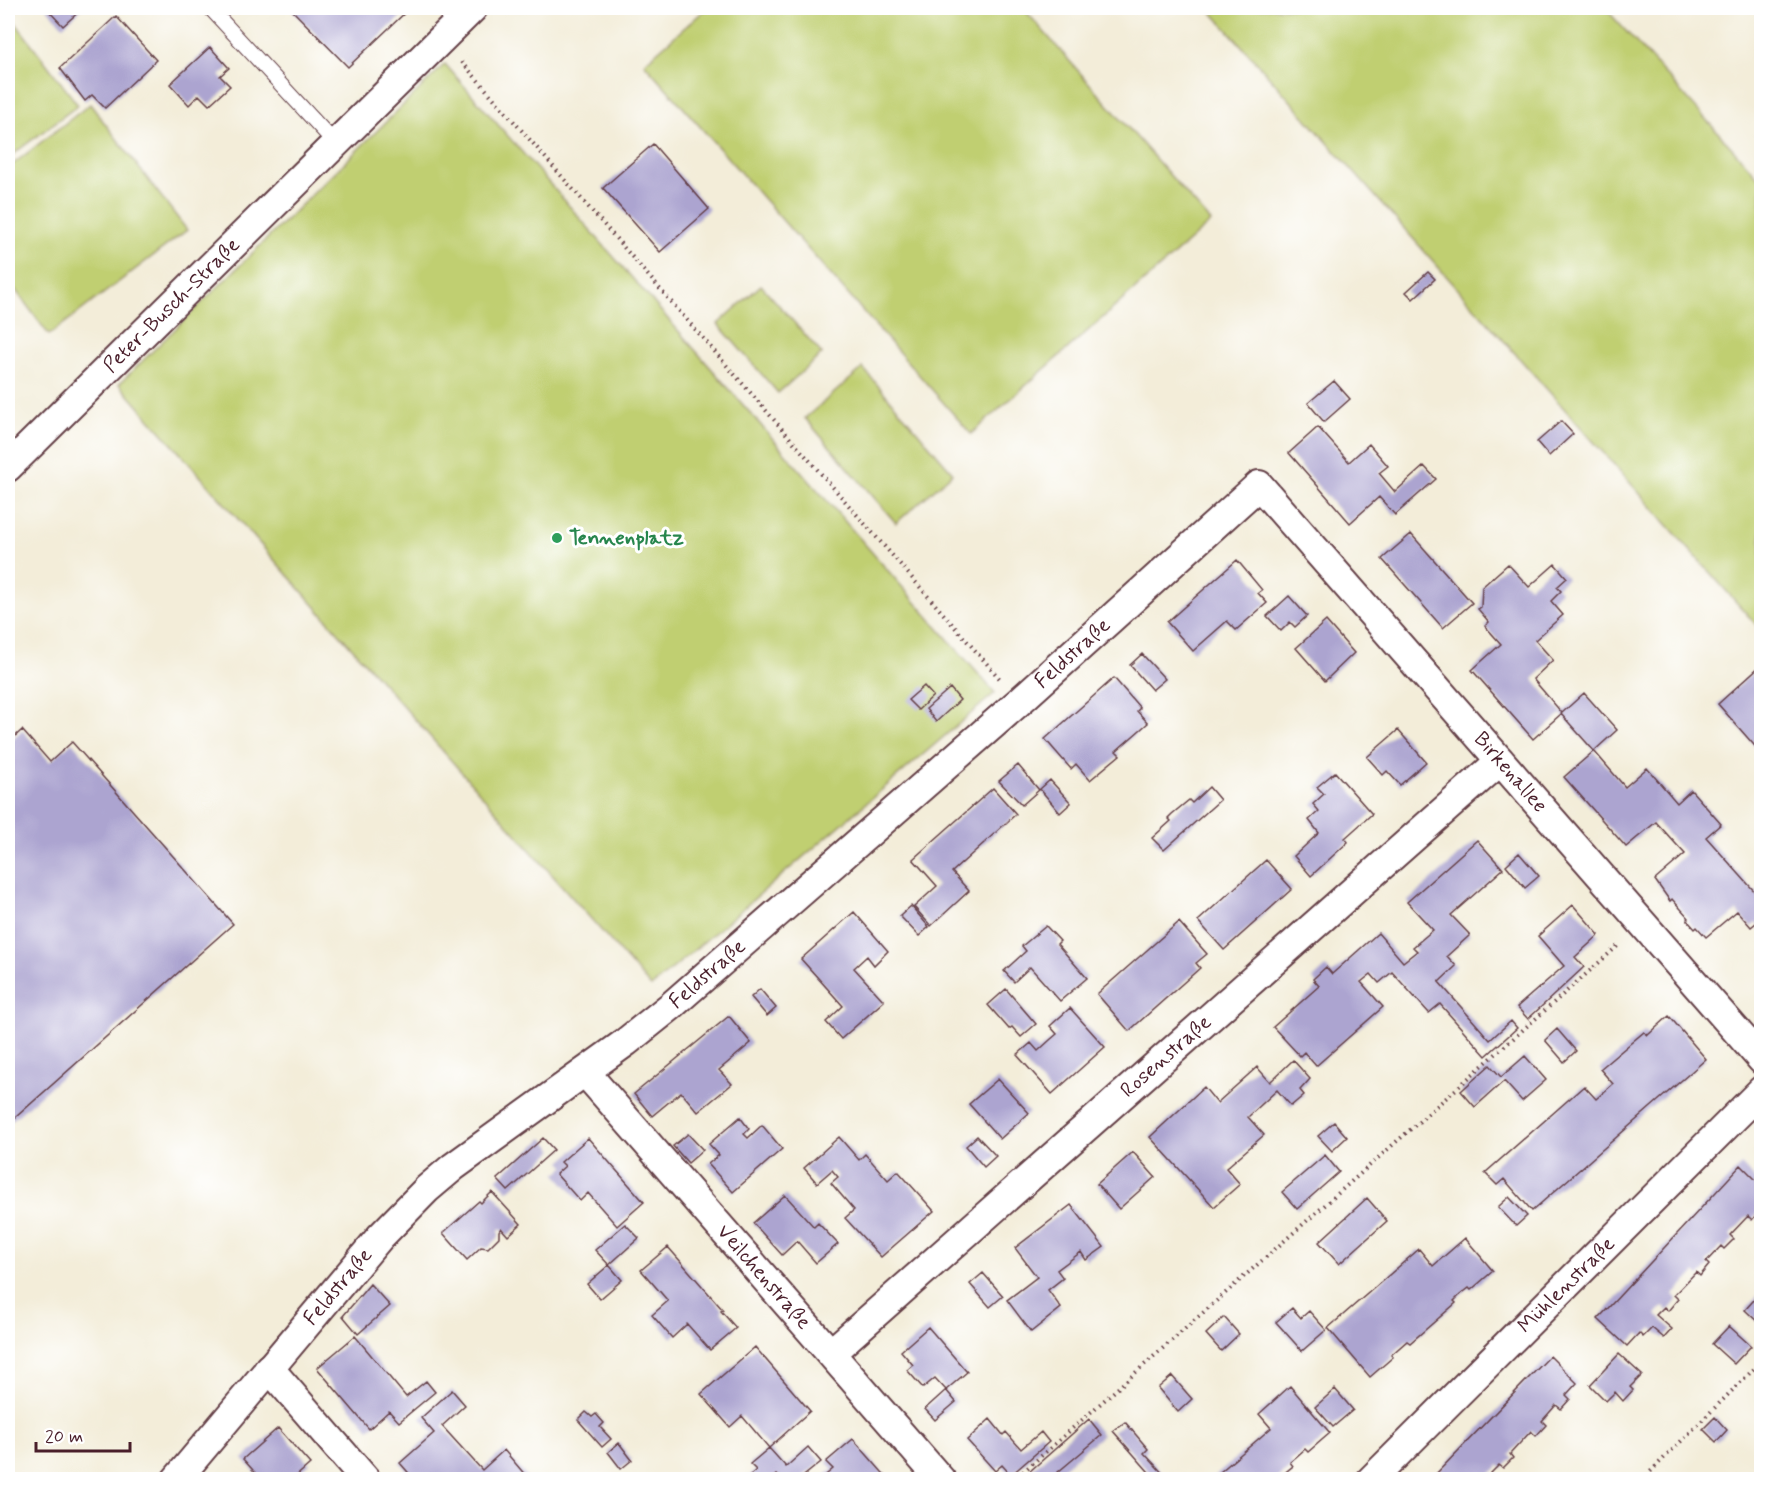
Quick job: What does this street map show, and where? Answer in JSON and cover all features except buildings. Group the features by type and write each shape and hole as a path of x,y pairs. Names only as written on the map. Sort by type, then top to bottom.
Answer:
{"street":[{"name":"Peter-Busch-Straße","path":"8,467 473,8"},
{"name":"Feldstraße","path":"176,1479 380,1237 426,1189 671,1006 1020,701 1259,485"},
{"name":"Birkenallee","path":"1259,485 1761,1060"},
{"name":"Rosenstraße","path":"832,1352 1500,761"},
{"name":"Veilchenstraße","path":"585,1072 941,1479"},
{"name":"Mühlenstraße","path":"1371,1479 1761,1089"},
{"path":"269,1368 366,1479"}],"lane":[{"path":"210,8 335,143"}],"path":[{"path":"442,38 1020,701"},
{"path":"1014,1479 1642,924"},
{"path":"1642,1479 1761,1361"}],"green space":[{"path":"707,8 1023,8 1211,222 971,434 644,63"},
{"path":"1208,8 1605,8 1761,180 1761,630"},
{"path":"8,13 78,105 8,158"},
{"name":"Tennenplatz","path":"445,64 995,693 651,987 119,384"},
{"path":"90,104 187,230 49,335 8,280 8,168"},
{"path":"761,285 822,354 778,393 718,324"},
{"path":"863,368 953,473 896,523 805,418"}],"place":[{"name":"Tennenplatz","path":"557,538"}]}
